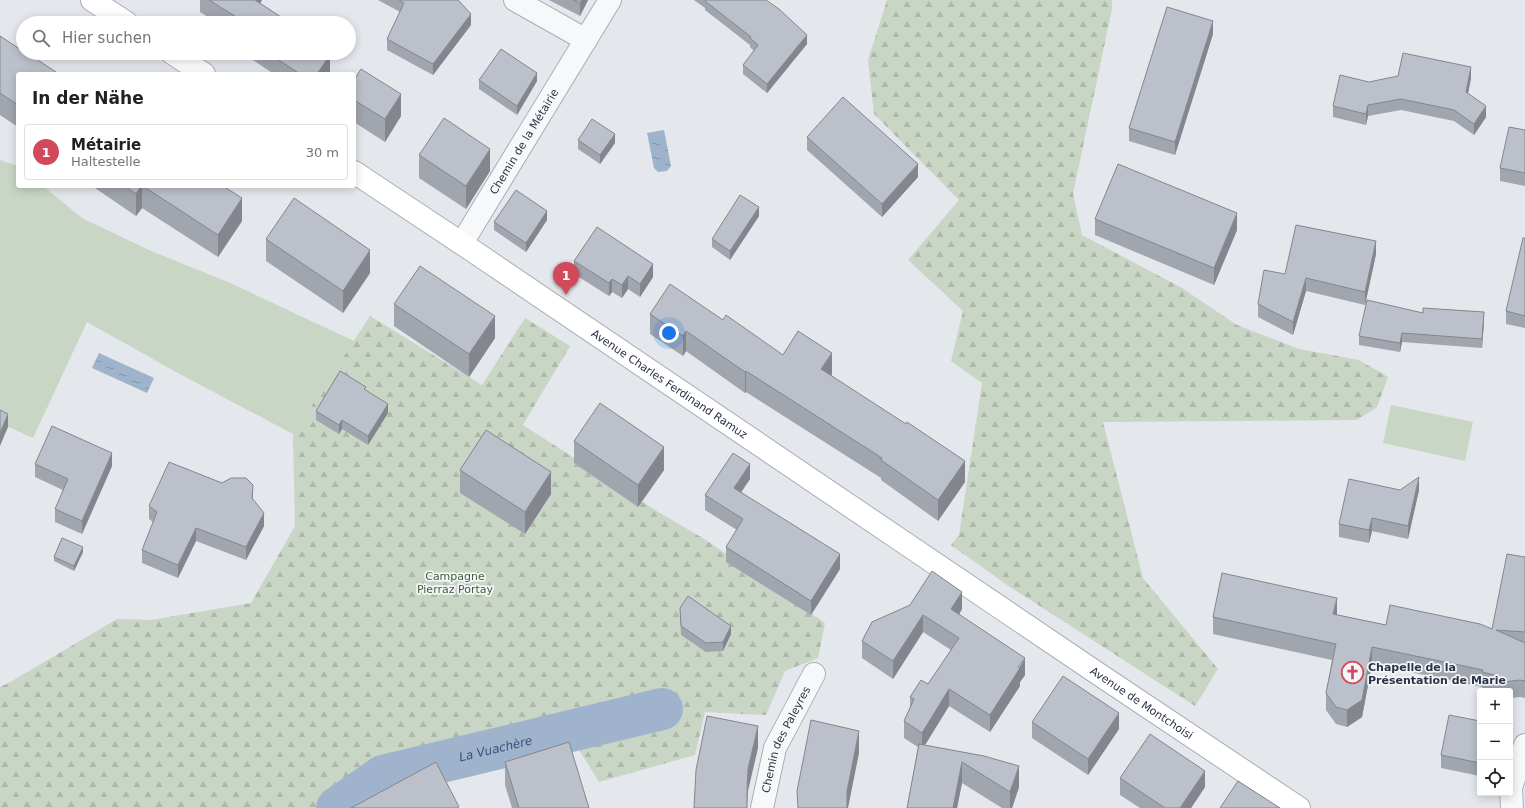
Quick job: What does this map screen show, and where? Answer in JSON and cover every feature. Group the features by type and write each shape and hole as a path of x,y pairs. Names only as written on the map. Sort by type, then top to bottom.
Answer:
{"street":[{"path":"92,0 116,16"},
{"path":"515,0 586,40"},
{"name":"Chemin de la Métairie","path":"462,243 610,0"},
{"path":"183,60 201,72"},
{"name":"Avenue Charles Ferdinand Ramuz","path":"356,173 462,243 985,596"},
{"name":"Avenue de Montchoisi","path":"985,596 1299,808"},
{"name":"Chemin des Paleyres","path":"762,808 775,748 814,674"},
{"path":"1512,808 1511,788 1525,745"}],"green space":[{"path":"887,0 1112,0 1112,9 1073,194 1082,235 1182,288 1237,325 1299,349 1359,360 1388,377 1377,407 1357,420 1103,422 1143,578 1218,669 1195,706 1010,587 951,545 959,535 982,383 951,361 963,311 908,260 959,200 874,114 868,60"},
{"path":"0,160 16,165 16,188 45,188 82,218 151,251 228,282 354,341 293,434 176,372 87,322 33,438 0,423"},
{"name":"Campagne Pierraz Portay","path":"370,316 482,385 525,318 570,346 523,425 655,510 706,540 825,623 818,658 785,671 766,715 705,712 695,755 599,782 576,745 533,738 384,772 334,808 0,808 0,687 117,619 151,620 251,603 295,526 293,434"},
{"path":"1391,405 1473,422 1465,461 1383,443"}],"water":[{"path":"664,130 671,166 667,171 658,172 654,168 647,133"},
{"path":"99,353 154,378 147,393 92,368"}],"building":[{"path":"209,0 255,0 279,16 235,16"},
{"path":"399,0 458,0 471,14 433,64 387,39 404,3"},
{"path":"573,0 582,0 580,3"},
{"path":"766,0 779,9 807,35 767,84 743,65 758,45 750,38 751,37 705,1"},
{"path":"1167,7 1213,21 1175,142 1129,128"},
{"path":"0,36 16,46 16,60 38,60 56,72 16,72 16,104 0,93"},
{"path":"501,49 537,73 517,106 479,80"},
{"path":"1403,53 1471,67 1466,92 1486,106 1474,124 1454,110 1401,99 1368,105 1366,114 1333,106 1340,75 1369,82 1398,76"},
{"path":"279,60 327,60 318,72 297,72"},
{"path":"361,69 401,94 385,119 356,101 356,77"},
{"path":"843,97 918,164 882,204 807,137"},
{"path":"444,118 490,149 466,186 419,155"},
{"path":"592,119 615,134 600,155 578,140"},
{"path":"1509,127 1525,130 1525,173 1500,168"},
{"path":"1118,164 1237,213 1214,268 1095,219"},
{"path":"128,188 140,188 136,194"},
{"path":"146,188 226,188 242,198 218,235"},
{"path":"516,190 547,211 526,243 494,222"},
{"path":"740,195 759,207 730,251 712,239"},
{"path":"294,198 370,250 343,291 266,239"},
{"path":"1296,225 1376,241 1365,292 1306,278 1293,322 1258,304 1264,270 1285,274"},
{"path":"597,227 653,264 640,284 628,276 622,285 612,279 609,283 574,261"},
{"path":"1523,238 1525,238 1525,316 1506,311"},
{"path":"420,266 495,316 469,354 394,304"},
{"path":"670,284 723,320 726,315 783,355 798,331 832,353 821,369 906,424 907,422 965,461 938,500 881,460 882,458 746,371 745,372 686,331 683,336 650,314"},
{"path":"1367,300 1423,313 1423,308 1484,312 1482,339 1402,333 1400,343 1359,336"},
{"path":"340,371 366,387 364,389 388,404 368,436 342,420 339,425 316,411"},
{"path":"600,403 664,447 638,485 574,441"},
{"path":"0,410 8,414 0,433"},
{"path":"52,426 112,453 82,521 55,509 68,479 35,464"},
{"path":"486,430 551,472 525,512 460,470"},
{"path":"733,453 750,464 734,488 840,554 811,601 726,547 743,519 705,495"},
{"path":"169,462 222,483 231,478 246,478 253,485 252,498 264,513 246,547 196,528 178,565 142,550 157,512 149,506"},
{"path":"1419,477 1408,526 1372,518 1369,530 1339,524 1349,479 1400,490"},
{"path":"62,538 83,547 74,566 54,557"},
{"path":"1507,554 1525,557 1525,632 1496,630 1525,643 1525,681 1520,680 1504,682 1495,675 1482,672 1483,670 1372,647 1362,700 1347,710 1336,707 1326,693 1336,644 1213,617 1222,573 1337,598 1333,614 1386,625 1390,605 1480,624 1492,629"},
{"path":"932,571 962,592 951,609 1025,658 1018,667 1020,668 990,715 949,689 922,733 904,721 914,699 910,697 921,680 928,684 959,638 923,615 893,661 862,641 872,622 910,605"},
{"path":"688,596 731,626 723,642 706,643 681,626 680,608"},
{"path":"1063,676 1119,713 1088,759 1032,722"},
{"path":"1449,715 1477,720 1477,762 1441,755"},
{"path":"707,716 758,726 748,769 747,808 694,808 696,770"},
{"path":"811,720 859,731 847,791 847,808 798,808 797,791"},
{"path":"1150,734 1205,771 1180,808 1165,808 1120,778"},
{"path":"569,742 589,808 519,808 505,762"},
{"path":"919,744 984,756 1019,766 1010,792 962,762 953,808 907,808"},
{"path":"436,762 459,807 351,808"},
{"path":"1238,781 1280,808 1220,808"}],"waterway":[{"name":"La Vuachère","path":"337,808 383,776 662,709"}],"place":[{"name":"Métairie","path":"566,295"},
{"name":"Chapelle de la Présentation de Marie","path":"1352,673"}]}
